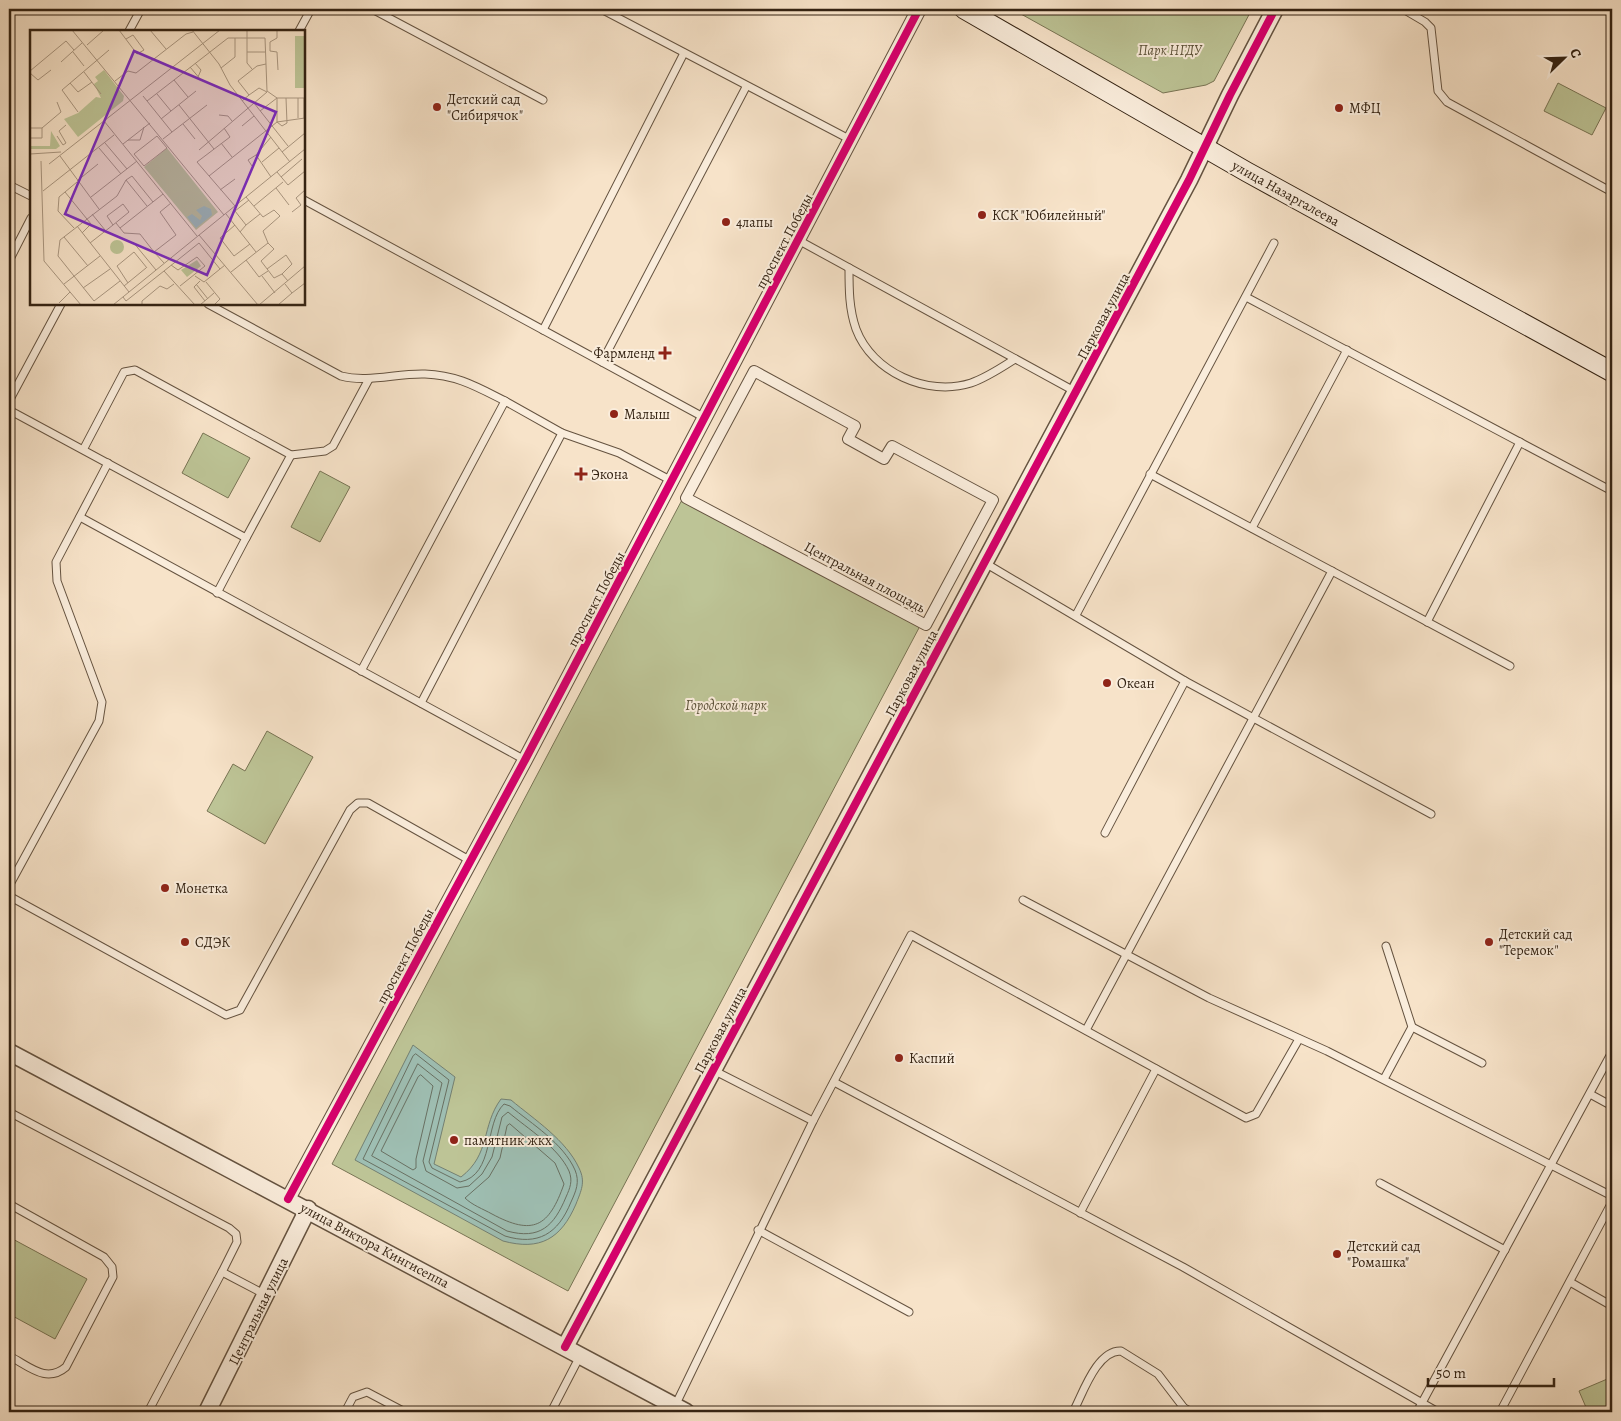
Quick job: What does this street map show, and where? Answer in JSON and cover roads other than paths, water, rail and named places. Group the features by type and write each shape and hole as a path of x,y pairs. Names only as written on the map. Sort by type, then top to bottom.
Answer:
{"main road":[{"name":"улица Назаргалеева","path":"964,9 1205,147 1612,372"}],"street":[{"name":"проспект Победы","path":"288,1199 525,760 920,9"},
{"name":"Парковая улица","path":"565,1347 1189,180 1275,9"},
{"name":"Центральная площадь","path":"754,371 855,426 848,439 884,459 892,446 993,500 926,625 686,498 754,371"},
{"name":"улица Виктора Кингисеппа","path":"9,1052 308,1209 680,1409"},
{"name":"Центральная улица","path":"207,1412 308,1209"}],"lane":[{"path":"130,30 141,9"},
{"path":"299,30 310,9"},
{"path":"372,9 544,100"},
{"path":"601,9 851,140"},
{"path":"1403,9 1425,22 1431,28 1438,91 1447,102 1612,192"},
{"path":"543,330 684,53"},
{"path":"602,362 746,86"},
{"path":"9,185 30,196"},
{"path":"305,201 705,418"},
{"path":"9,261 30,220"},
{"path":"798,240 1076,392"},
{"path":"1076,615 1274,243"},
{"path":"849,268 849,296 857,331 876,359 890,371 921,384 953,387 979,380 1015,359"},
{"path":"1246,297 1612,491"},
{"path":"9,401 60,305"},
{"path":"210,305 341,376 354,380 426,374 463,380 562,433 619,453 672,481"},
{"path":"1252,528 1348,350"},
{"path":"82,450 124,372 135,370 291,455 325,451 333,446 369,378"},
{"path":"361,671 505,401"},
{"path":"9,410 246,538"},
{"path":"421,703 562,433"},
{"path":"1427,622 1520,442"},
{"path":"217,593 291,455"},
{"path":"9,886 99,721 102,711 102,702 57,581 56,562 108,463"},
{"path":"1150,474 1510,666"},
{"path":"80,518 525,760"},
{"path":"984,563 1076,615 1185,681 1431,814"},
{"path":"1086,1030 1332,571"},
{"path":"1105,833 1185,681"},
{"path":"9,896 226,1015 240,1010 350,810 358,802 368,802 471,860"},
{"path":"1023,900 1208,998 1384,1079 1612,1196"},
{"path":"680,1409 693,1372 758,1230 911,934 1246,1118 1256,1114 1299,1039"},
{"path":"1386,946 1412,1026 1482,1063"},
{"path":"1384,1079 1412,1026"},
{"path":"1417,1412 1612,1052"},
{"path":"1080,1213 1156,1069"},
{"path":"713,1070 813,1121"},
{"path":"834,1082 1183,1267 1438,1412"},
{"path":"1590,1094 1612,1106"},
{"path":"9,1112 229,1228 236,1234 237,1242 148,1412"},
{"path":"1380,1183 1505,1250"},
{"path":"1500,1412 1612,1202"},
{"path":"9,1204 104,1257 112,1267 113,1277 66,1367 58,1374 48,1376 9,1356"},
{"path":"758,1230 909,1312"},
{"path":"222,1272 266,1296"},
{"path":"1570,1282 1612,1306"},
{"path":"1075,1408 1102,1359 1115,1351 1121,1351 1158,1374 1183,1410 1192,1412"},
{"path":"550,1412 580,1355"},
{"path":"345,1412 353,1397 367,1392 405,1412"}],"water":[{"path":"413,1045 455,1077 434,1164 461,1177 471,1168 482,1149 491,1119 501,1099 511,1100 549,1131 566,1148 579,1168 582,1186 570,1216 556,1234 538,1243 516,1244 503,1241 355,1160"}],"place":[{"name":"Детский сад \"Сибирячок\"","path":"437,107"},
{"name":"МФЦ","path":"1339,108"},
{"name":"КСК \"Юбилейный\"","path":"982,215"},
{"name":"4лапы","path":"726,222"},
{"name":"Фармленд","path":"665,353"},
{"name":"Малыш","path":"614,414"},
{"name":"Экона","path":"581,474"},
{"name":"Океан","path":"1107,683"},
{"name":"Монетка","path":"165,888"},
{"name":"СДЭК","path":"185,942"},
{"name":"Детский сад \"Теремок\"","path":"1489,942"},
{"name":"Каспий","path":"899,1058"},
{"name":"памятник жкх","path":"454,1140"},
{"name":"Детский сад \"Ромашка\"","path":"1337,1254"}],"park label":[{"name":"Парк НГДУ","path":"1170,50"},
{"name":"Городской парк","path":"726,705"}]}
